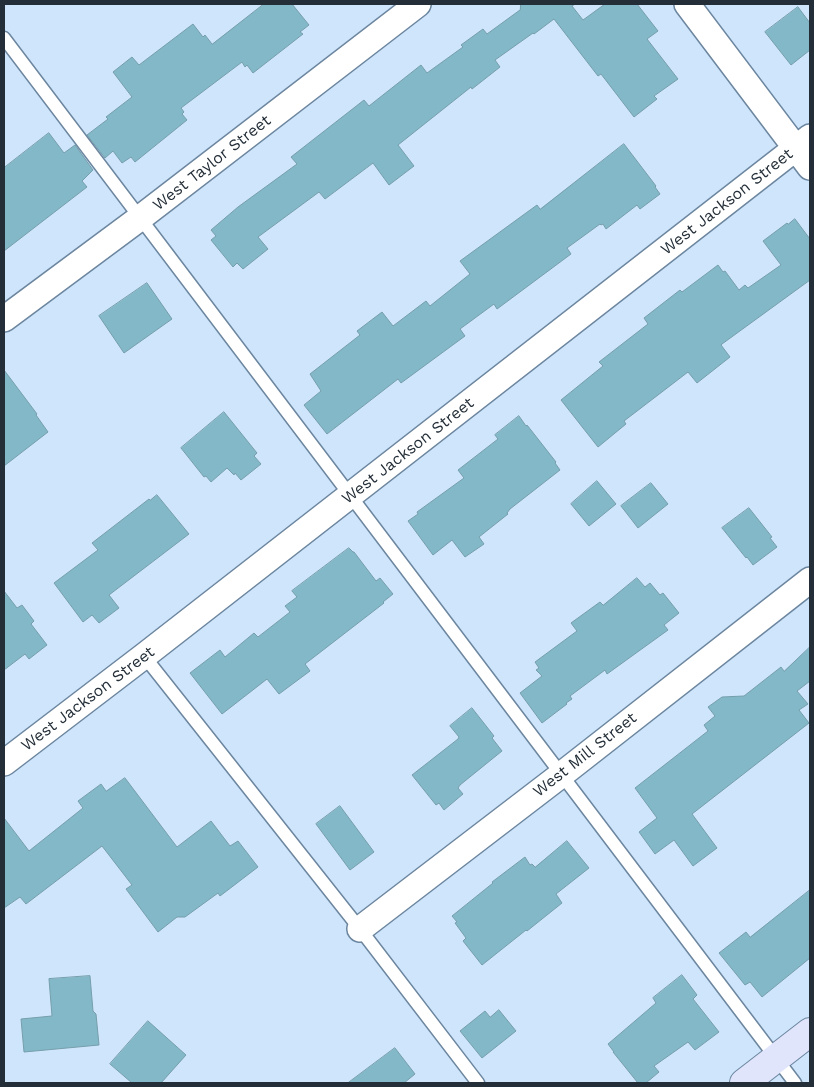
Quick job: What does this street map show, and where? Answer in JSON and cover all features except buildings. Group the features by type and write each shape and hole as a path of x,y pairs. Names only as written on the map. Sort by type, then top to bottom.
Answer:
{"main road":[{"path":"744,1083 810,1032"}],"street":[{"name":"West Taylor Street","path":"4,319 140,218 418,4"},
{"path":"687,4 806,151"},
{"name":"West Jackson Street","path":"4,763 350,497 806,151"},
{"name":"West Mill Street","path":"360,929 810,580"}],"lane":[{"path":"4,38 795,1083"},
{"path":"144,656 360,929 478,1083"}]}
